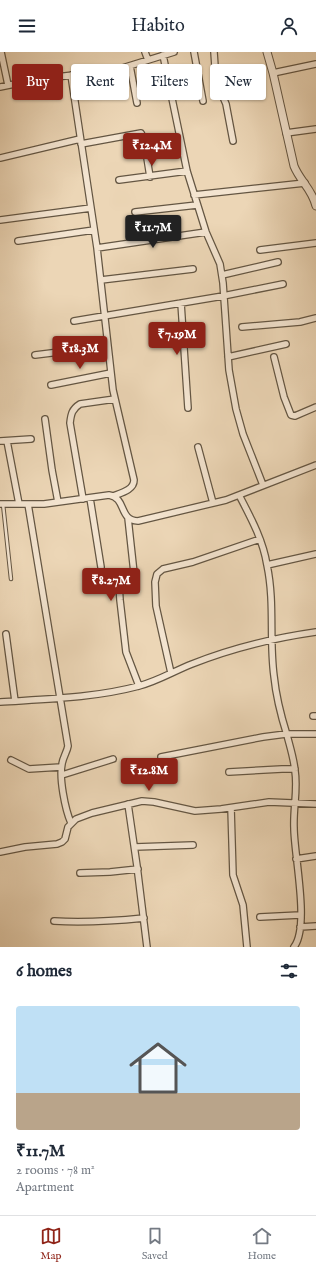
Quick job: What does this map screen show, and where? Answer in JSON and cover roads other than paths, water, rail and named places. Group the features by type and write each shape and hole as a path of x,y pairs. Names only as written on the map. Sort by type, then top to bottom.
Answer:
{"street":[{"path":"1,52 8,85"},
{"path":"145,52 148,60"},
{"path":"136,103 130,66 174,52"},
{"path":"194,52 203,101"},
{"path":"214,52 216,81 226,104 233,141"},
{"path":"266,52 273,73 294,166 316,202"},
{"path":"163,55 187,172 206,232 217,254 222,274 228,357 239,421 263,485"},
{"path":"273,73 316,64"},
{"path":"0,87 39,79 71,75"},
{"path":"1,504 58,502 101,496 113,496 131,488 134,484 115,399 97,248 74,100"},
{"path":"286,133 316,129"},
{"path":"0,158 80,141 141,134 144,139 150,177"},
{"path":"119,180 187,172"},
{"path":"194,195 305,183"},
{"path":"135,212 197,205"},
{"path":"0,220 91,208"},
{"path":"18,241 94,230"},
{"path":"97,248 206,232"},
{"path":"260,250 316,243"},
{"path":"222,274 278,262"},
{"path":"101,280 166,274 193,269"},
{"path":"74,321 223,296 283,284"},
{"path":"181,303 188,408"},
{"path":"242,327 300,322 316,318"},
{"path":"228,357 286,344"},
{"path":"35,355 108,346"},
{"path":"274,358 284,397 291,415 296,416 316,407"},
{"path":"51,385 111,373"},
{"path":"82,499 70,423 72,412 80,404 115,399"},
{"path":"45,419 58,502"},
{"path":"0,440 7,441 32,439"},
{"path":"7,441 18,504"},
{"path":"198,447 213,503"},
{"path":"128,518 132,520 146,520 213,503 239,495 316,465"},
{"path":"239,495 260,539 268,565 272,613 273,663 276,689 295,769 296,786 294,802 294,828 300,927 298,940 294,947"},
{"path":"113,496 118,499 128,518 134,573 133,576 123,580 119,584 120,600 126,652 139,686"},
{"path":"90,498 101,567"},
{"path":"28,504 68,746 63,760 62,775 66,809 71,823"},
{"path":"172,673 156,606 154,582 157,574 163,569 192,562 260,539"},
{"path":"268,565 316,554"},
{"path":"0,702 60,698 123,690 139,686 206,659 272,640 316,632"},
{"path":"6,634 15,701"},
{"path":"161,757 200,748 286,734 316,734"},
{"path":"62,775 113,759"},
{"path":"11,760 29,769 62,768"},
{"path":"229,772 295,769"},
{"path":"0,852 25,847 57,844 65,839 68,826 83,815 128,804 148,801 195,811 231,808 269,802 316,804"},
{"path":"128,804 138,869 147,947"},
{"path":"231,808 233,875 243,905 247,947"},
{"path":"135,847 193,845"},
{"path":"296,859 316,856"},
{"path":"80,873 138,869"},
{"path":"260,917 300,915"},
{"path":"54,921 104,922 144,918"},
{"path":"300,927 316,926"}],"lane":[{"path":"1,504 11,579"}]}
